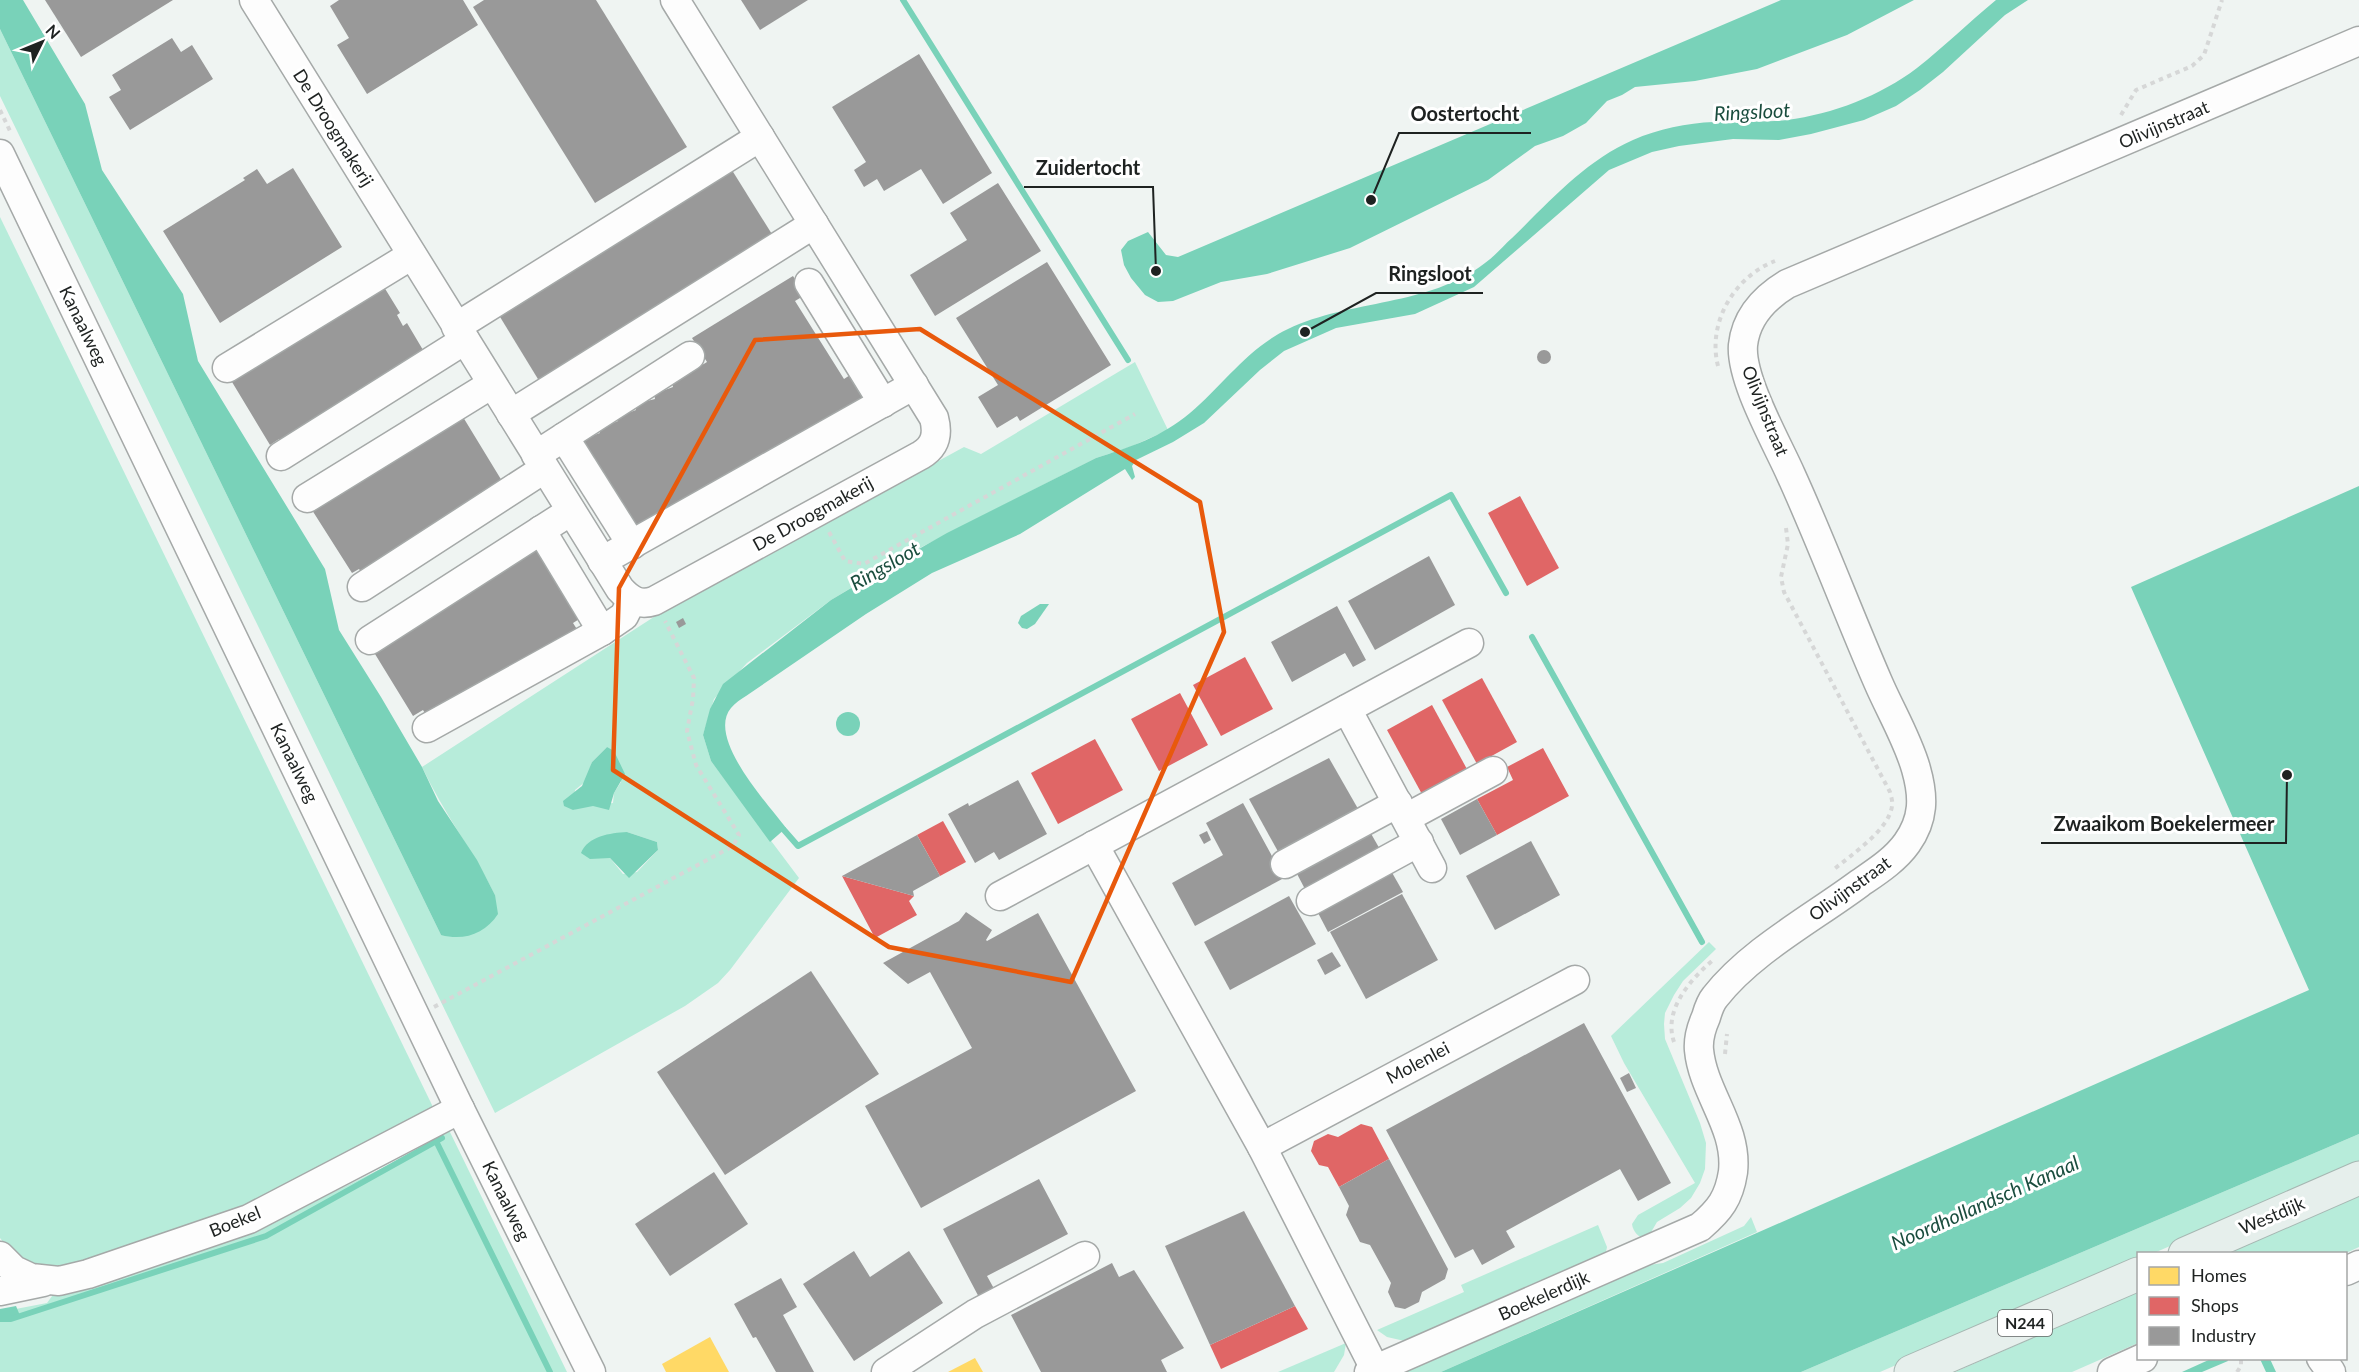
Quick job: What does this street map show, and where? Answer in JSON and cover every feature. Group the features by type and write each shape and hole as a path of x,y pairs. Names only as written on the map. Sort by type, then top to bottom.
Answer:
{"main road":[{"name":"Westdijk","path":"2190,1252 2359,1178"},
{"name":"N244","path":"1911,1372 2137,1275"}],"street":[{"name":"De Droogmakerij","path":"254,0 620,589 643,600"},
{"name":"De Droogmakerij","path":"427,728 602,631 643,600 818,511 921,455 932,446 937,429 934,418 675,0"},
{"name":"Olivijnstraat","path":"1715,1214 1730,1192 1734,1159 1730,1135 1705,1077 1698,1047 1711,1002 1725,984 1780,939 1892,859 1906,844 1917,825 1923,802 1916,767 1752,388 1743,359 1743,345 1751,318 1759,304 1787,284 2359,41"},
{"path":"281,456 460,333 760,137"},
{"name":"Kanaalweg","path":"0,154 460,1109 591,1372"},
{"path":"511,414 814,224"},
{"path":"227,368 412,255"},
{"path":"809,283 883,403"},
{"path":"838,331 868,312"},
{"path":"362,587 540,462 564,437 690,356"},
{"path":"307,498 492,384"},
{"path":"602,561 914,386"},
{"path":"564,437 632,545"},
{"path":"370,640 571,511"},
{"path":"541,530 602,631"},
{"path":"1000,896 1469,643"},
{"path":"1347,709 1432,868"},
{"path":"1311,901 1407,821 1493,771"},
{"path":"1285,864 1407,821"},
{"path":"1094,846 1262,1147 1372,1371"},
{"name":"Molenlei","path":"1262,1147 1575,980"},
{"name":"Boekel","path":"0,1256 14,1270 31,1278 51,1281 88,1275 249,1219 460,1109"},
{"name":"Boekelerdijk","path":"1372,1371 1700,1227 1715,1214"},
{"path":"885,1372 975,1314 1085,1256"},
{"path":"0,1291 51,1281"},
{"path":"2112,1372 2141,1360"},
{"path":"2321,1360 2331,1372"}],"path":[{"name":"Olivijnstraat","path":"2114,120 2122,114 2136,90 2192,66 2204,55 2222,0"},
{"name":"Olivijnstraat","path":"1719,367 1715,339 1719,318 1727,303 1744,281 1760,267 1780,259"},
{"path":"818,511 845,561 864,564 1135,414"},
{"name":"Olivijnstraat","path":"1784,520 1788,544 1781,577 1784,592 1890,792 1893,804 1888,819 1879,831 1825,877"},
{"path":"434,1007 733,846 739,835 696,765 687,731 694,678 643,600"},
{"path":"1725,1055 1727,1033 1731,1024"}],"highlighted area":[{"path":"920,329 1200,502 1224,632 1071,982 889,947 613,770 619,588 755,340"}],"shaded area":[{"path":"0,29 441,935 495,895 422,767 660,613 964,447 981,454 1135,362 1168,430 1130,447 1096,458 904,556 831,600 747,663 714,699 703,735 711,761 799,878 718,983 685,1006 495,1113 0,96","holes":["607,747 621,782 614,793 613,803 584,806 573,810 575,790 586,781 592,762","627,832 657,842 658,850 637,872 623,874 610,858"]},
{"path":"0,217 432,1105 435,1116 248,1215 51,1277 7,1247 0,1238"},
{"path":"1709,942 1716,949 1683,981 1665,1013 1664,1024 1665,1039 1706,1143 1705,1169 1691,1198 1680,1208 1657,1222 1647,1239 1634,1230 1632,1224 1638,1215 1695,1183 1624,1063 1611,1036"},
{"path":"448,1128 567,1372 0,1372 0,1312 47,1303 55,1292 257,1230 435,1142 434,1138"},
{"path":"2359,1134 2359,1164 2156,1252 2137,1252 2137,1260 1880,1372 1801,1372"},
{"path":"2359,1195 2359,1247 2347,1253 2231,1252"},
{"path":"1751,1217 1757,1232 1441,1372 1397,1372 1642,1266 1663,1263 1744,1226"},
{"path":"1598,1225 1607,1247 1605,1257 1409,1342 1387,1337 1377,1330 1464,1292 1461,1285"},
{"path":"2137,1292 2137,1343 2072,1372 1955,1372"},
{"path":"1346,1343 1344,1355 1334,1372 1278,1372"}],"water":[{"path":"0,0 23,0 85,104 102,170 183,294 198,361 325,569 339,630 422,767 438,801 477,860 495,895 498,914 487,927 480,931 458,937 441,935 0,29"},
{"path":"1781,0 1914,0 1847,35 1757,69 1695,81 1635,87 1607,101 1586,123 1563,136 1535,146 1488,180 1350,248 1267,274 1221,282 1173,301 1158,302 1145,295 1124,265 1121,250 1128,241 1148,232 1166,255 1178,257"},
{"path":"1996,0 2028,0 2005,15 1943,72 1896,106 1864,120 1811,134 1779,140 1733,139 1679,146 1652,152 1609,170 1474,287 1415,314 1336,328 1284,351 1260,370 1204,423 1173,442 1136,460 1132,466 1135,477 1132,480 1125,469 1020,534 932,573 866,614 740,700 731,708 725,721 727,736 742,770 786,828 770,842 711,761 703,735 710,709 723,684 831,600 947,533 1096,458 1168,429 1190,413 1260,346 1274,337 1312,319 1414,295 1439,288 1463,277 1492,257 1583,171 1633,140 1673,127 1693,124 1723,121 1778,121 1804,117 1839,108 1872,95 1917,68"},
{"name":"Noordhollandsch Kanaal","path":"2359,486 2359,1134 1801,1372 1441,1372 2309,990 2131,587"},
{"path":"1040,604 1049,604 1035,624 1027,629 1022,628 1018,623 1021,616"},
{"path":"848,712 856,716 860,724 856,732 848,736 840,732 836,724 840,716"},
{"path":"607,747 614,751 625,774 614,793 609,810 593,806 573,810 564,806 563,801 582,786 592,762"},
{"path":"627,832 657,842 658,850 629,878 610,858 590,859 581,853 584,847 594,839"},
{"path":"16,1306 21,1318 0,1322 0,1309"},
{"path":"2209,1360 2228,1361 2202,1372 2182,1372"},
{"path":"2260,1360 2270,1360 2276,1372 2266,1372"}],"building: Homes":[{"path":"710,1337 729,1372 666,1372 662,1364"},
{"path":"975,1358 983,1372 948,1372"}],"building: Shops":[{"path":"1520,496 1559,568 1527,586 1488,513"},
{"path":"1245,657 1273,709 1221,736 1193,685"},
{"path":"1482,678 1517,742 1477,764 1442,700"},
{"path":"1180,693 1208,745 1159,771 1131,719"},
{"path":"1432,705 1468,771 1423,796 1387,730"},
{"path":"1095,739 1123,790 1058,824 1031,773"},
{"path":"1543,748 1569,796 1497,835 1477,799 1513,780 1507,767"},
{"path":"943,821 966,862 940,876 917,835"},
{"path":"842,876 914,896 909,901 917,915 875,938"},
{"path":"1361,1124 1372,1127 1389,1159 1339,1187 1328,1167 1319,1165 1311,1151 1314,1141 1328,1134 1338,1137"},
{"path":"1295,1306 1308,1329 1221,1369 1210,1345"}],"building: Industry":[{"path":"45,0 173,0 81,57"},
{"path":"339,0 463,0 478,25 367,94 337,45 349,38 330,6"},
{"path":"484,0 596,0 687,147 595,203 473,7"},
{"path":"741,0 808,0 760,30"},
{"path":"172,38 181,52 192,45 213,79 130,130 109,97 121,90 112,75"},
{"path":"919,54 992,173 943,204 921,169 884,191 877,179 864,187 854,170 866,162 832,107"},
{"path":"730,167 775,239 541,384 497,312"},
{"path":"293,168 342,247 220,323 163,231 245,180 243,178 257,169 267,184"},
{"path":"998,183 1041,251 935,316 910,275 967,240 950,213"},
{"path":"1047,262 1111,365 1020,421 1017,416 997,428 978,397 998,385 956,318"},
{"path":"793,276 805,295 795,301 844,379 853,373 873,405 638,533 580,440 600,433 599,429 618,421 617,417 636,410 635,406 643,402 655,399 654,394 673,387 672,383 707,362 692,338"},
{"path":"384,287 400,313 397,315 403,326 407,323 423,350 282,443 279,439 270,445 229,377"},
{"path":"1544,350 1549,352 1551,357 1549,362 1544,364 1539,362 1537,357 1539,352"},
{"path":"463,417 502,481 362,573 359,569 352,573 312,510"},
{"path":"539,544 584,616 573,623 580,634 428,718 423,710 413,716 375,654 385,648 381,641"},
{"path":"1429,556 1455,605 1375,650 1348,601"},
{"path":"1337,606 1366,660 1353,667 1345,653 1292,682 1271,642"},
{"path":"683,618 686,624 679,628 676,622"},
{"path":"1329,758 1361,814 1281,857 1249,799"},
{"path":"1018,780 1047,834 999,860 994,852 975,863 948,814 968,803 969,806"},
{"path":"1477,799 1497,835 1460,855 1441,819"},
{"path":"1243,803 1284,878 1195,926 1172,883 1223,855 1206,823"},
{"path":"1369,830 1382,853 1307,893 1295,870"},
{"path":"1207,831 1211,840 1204,844 1199,835"},
{"path":"917,835 940,876 913,891 914,896 842,876"},
{"path":"1531,841 1560,895 1495,930 1466,876"},
{"path":"1390,869 1403,892 1328,932 1316,909"},
{"path":"1402,894 1438,960 1366,999 1330,932"},
{"path":"1289,896 1316,944 1230,990 1204,942"},
{"path":"966,912 992,930 987,941 1038,913 1136,1091 921,1208 865,1106 972,1048 930,972 908,984 883,963 959,921"},
{"path":"1332,952 1341,966 1325,975 1317,960"},
{"path":"811,971 879,1074 725,1175 657,1072"},
{"path":"1584,1023 1671,1183 1638,1201 1620,1169 1506,1231 1515,1247 1482,1265 1473,1249 1455,1258 1386,1130"},
{"path":"1629,1073 1636,1088 1627,1092 1620,1078"},
{"path":"1389,1159 1448,1269 1445,1279 1422,1292 1419,1302 1405,1309 1395,1307 1388,1292 1391,1283 1370,1245 1360,1242 1346,1215 1349,1206 1339,1187"},
{"path":"714,1172 748,1224 670,1276 635,1224"},
{"path":"1039,1179 1068,1234 987,1276 997,1294 982,1303 943,1229"},
{"path":"1244,1211 1295,1306 1210,1345 1165,1246"},
{"path":"854,1251 870,1277 909,1251 943,1303 854,1361 803,1284"},
{"path":"1112,1263 1119,1277 1134,1270 1184,1348 1161,1360 1167,1372 1041,1372 1011,1315"},
{"path":"781,1278 797,1307 783,1315 814,1372 776,1372 734,1304"}],"waterway":[{"path":"903,0 1128,360"},
{"path":"784,830 798,846 1451,495 1506,593"},
{"path":"1532,637 1702,942"},
{"path":"0,1319 11,1319 266,1236 442,1138"},
{"path":"436,1141 550,1372"}],"place":[{"name":"Oostertocht","path":"1371,200"},
{"name":"Zuidertocht","path":"1156,271"},
{"name":"Ringsloot","path":"1305,332"},
{"name":"Zwaaikom Boekelermeer","path":"2287,775"}]}
